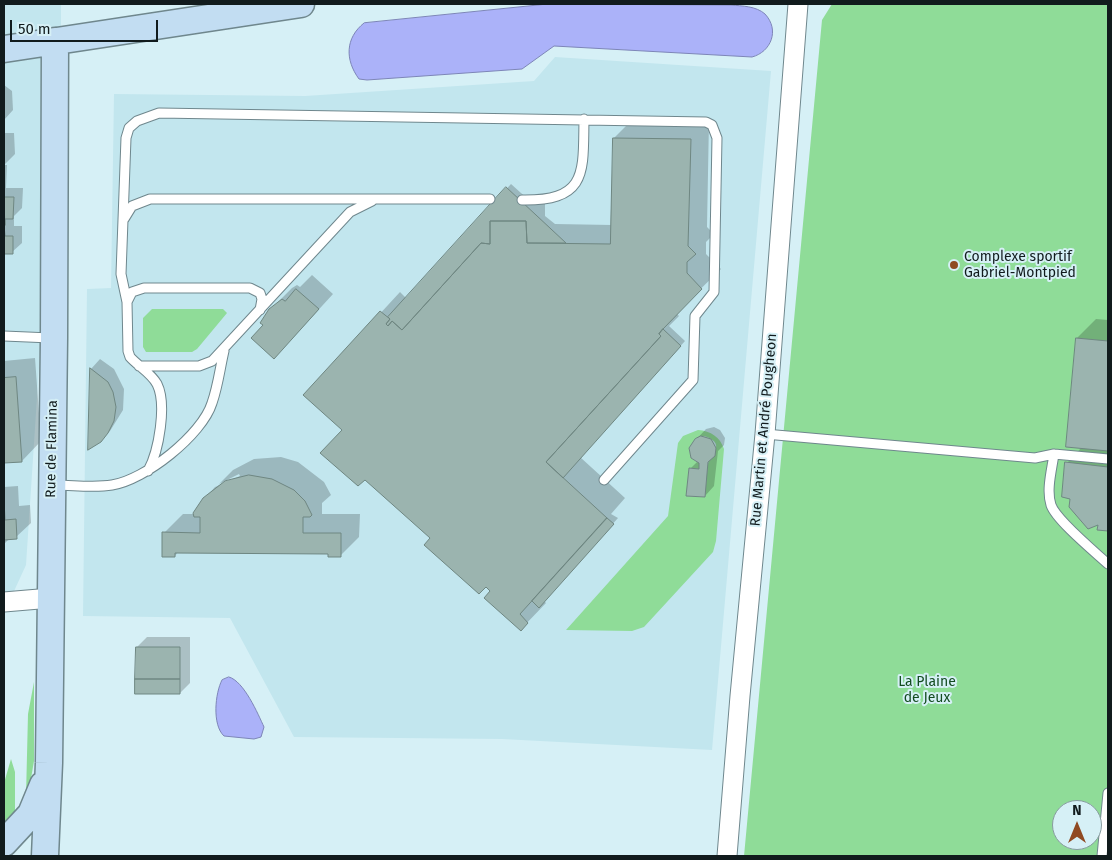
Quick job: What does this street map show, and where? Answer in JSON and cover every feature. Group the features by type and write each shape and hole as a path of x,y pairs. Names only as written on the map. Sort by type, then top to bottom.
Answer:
{"street":[{"path":"4,49 301,4"},
{"name":"Rue Martin et André Pougheon","path":"727,856 765,434 798,4"},
{"name":"Rue de Flamina","path":"45,856 49,763 55,41"},
{"path":"4,602 51,598"},
{"path":"4,843 31,814 38,800 49,763"}],"lane":[{"path":"148,471 157,453 161,400 156,383 130,357 128,351 127,302 121,274 126,138 129,128 138,121 159,113 699,121 712,125 717,138 714,292 695,316 692,380 604,480"},
{"path":"522,200 555,198 568,192 577,182 583,169 584,119"},
{"path":"123,224 132,206 150,200 384,198 490,200"},
{"path":"139,366 206,365 224,350 350,212 361,205 384,198"},
{"path":"127,302 132,292 144,288 250,288 260,294 262,304 259,312"},
{"path":"4,336 54,338"},
{"path":"52,484 113,485 148,471 171,456 208,413 212,404 224,350"},
{"path":"765,434 1034,458 1054,454 1108,459"},
{"path":"1054,454 1050,486 1051,504 1058,516 1108,564"},
{"path":"1102,856 1108,793"}],"shaded area":[{"path":"4,4 61,4 61,32 26,565 4,613"},
{"path":"555,57 771,71 712,750 502,739 294,737 230,618 83,616 87,289 111,288 114,94 305,96 534,81"}],"green space":[{"name":"La Plaine de Jeux","path":"832,4 1108,4 1108,856 744,856 822,20"},
{"path":"152,309 223,309 227,313 197,349 192,352 146,352 143,347 143,318"},
{"path":"698,430 707,432 717,438 724,449 716,541 713,552 644,627 632,631 566,630 668,516 678,443 683,436","holes":["704,436 715,442 716,449 707,468 705,497 687,496 689,468 699,469 699,463 691,458 689,448 695,439"]},
{"path":"34,682 34,761 28,796 26,796 28,714"},
{"path":"11,759 15,772 15,820 4,830 4,783"}],"water":[{"path":"548,4 744,6 757,9 770,20 772,27 771,40 764,50 752,57 554,46 522,69 367,80 359,79 354,72 349,57 350,42 353,35 364,23"},
{"path":"229,677 235,680 245,691 254,707 264,727 261,737 254,739 224,736 220,731 216,717 216,701 222,680"}],"building":[{"path":"613,138 691,139 688,246 696,254 687,262 687,273 702,289 663,329 659,334 661,336 546,462 607,518 520,614 528,623 521,631 484,598 490,591 486,587 479,594 424,545 430,538 365,480 358,486 320,453 342,430 303,395 380,311 390,319 386,324 388,326 392,321 402,330 481,243 490,244 490,221 526,221 527,243 610,244"},
{"path":"506,187 566,243 527,243 526,221 490,221 490,244 481,243 402,330 392,321 388,326 386,324 390,319 388,317"},
{"path":"4,197 14,197 13,219 5,219 5,225"},
{"path":"4,225 5,236 13,236 13,254 4,254"},
{"path":"296,289 319,309 274,359 251,338 263,325 260,323 269,309 282,299 285,301"},
{"path":"663,329 681,346 563,478 546,462 661,336 659,334"},
{"path":"1076,338 1108,341 1108,451 1066,447"},
{"path":"90,368 108,382 113,392 116,407 114,421 108,433 101,442 88,450"},
{"path":"16,377 22,462 4,463 4,378"},
{"path":"701,436 711,439 716,448 715,456 708,462 705,497 686,496 689,468 699,469 699,463 691,458 689,448 695,439"},
{"path":"1065,462 1108,467 1108,531 1097,530 1098,525 1088,529 1069,507 1070,499 1062,497"},
{"path":"249,475 272,479 294,490 305,501 312,515 310,517 303,517 303,533 341,533 341,557 328,557 328,554 175,553 175,557 162,557 162,532 200,533 200,517 194,517 193,513 203,498 225,481"},
{"path":"4,500 5,520 16,519 17,539 4,540"},
{"path":"607,518 614,524 539,608 532,601"},
{"path":"136,647 180,647 180,679 135,679"},
{"path":"135,679 180,679 180,694 135,694"}],"place":[{"name":"Complexe sportif Gabriel-Montpied","path":"954,265"}]}
